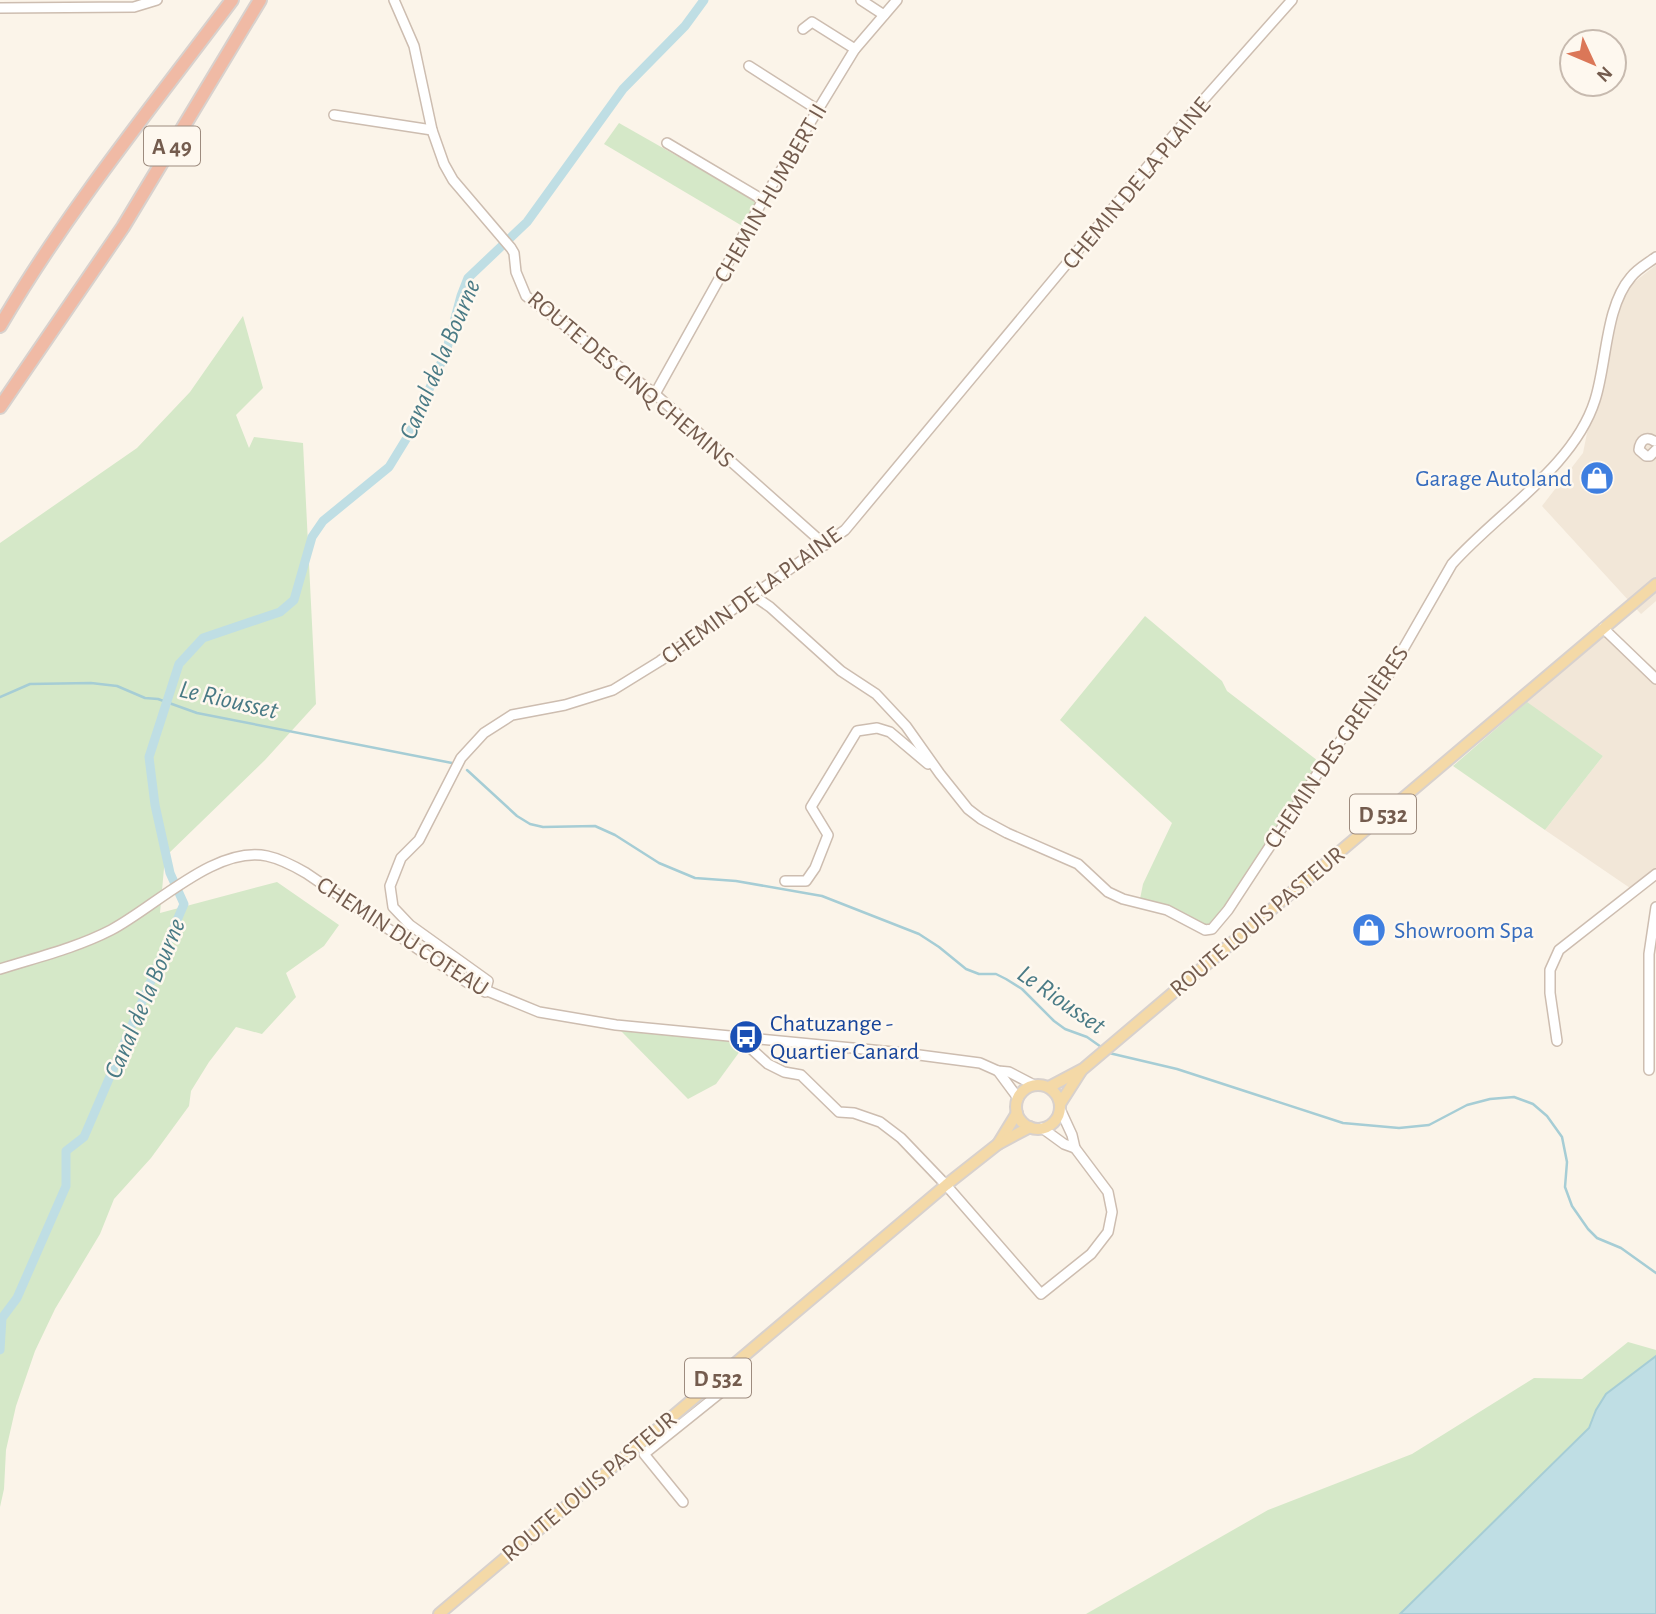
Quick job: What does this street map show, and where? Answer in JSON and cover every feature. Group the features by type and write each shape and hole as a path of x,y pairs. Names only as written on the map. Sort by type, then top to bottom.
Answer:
{"highway":[{"name":"A 49","path":"0,326 39,262 89,191 232,0"},
{"name":"A 49","path":"0,407 133,210 260,0"}],"main road":[{"name":"ROUTE LOUIS PASTEUR","path":"1049,1087 1083,1069 1656,584"},
{"name":"ROUTE LOUIS PASTEUR","path":"1060,1107 1083,1069"},
{"path":"1034,1085 1049,1087 1057,1094 1060,1107 1054,1122 1036,1128 1022,1122 1017,1114 1018,1098 1024,1089 1034,1085"},
{"name":"ROUTE LOUIS PASTEUR","path":"998,1143 1017,1114"},
{"name":"ROUTE LOUIS PASTEUR","path":"439,1614 946,1185 998,1143 1036,1128"}],"street":[{"path":"0,8 134,7 157,0"},
{"name":"ROUTE DES CINQ CHEMINS","path":"394,0 414,46 432,130 443,164 453,180 511,248 516,272 526,296 655,394 824,545"},
{"path":"861,0 884,15"},
{"name":"CHEMIN HUMBERT II","path":"655,394 763,200 855,49 897,0"},
{"name":"CHEMIN DE LA PLAINE","path":"485,992 488,981 410,925 393,907 390,886 401,858 419,840 461,758 484,733 512,715 565,705 613,690 754,596 845,530 1198,106 1292,0"},
{"path":"803,29 812,22 855,49"},
{"path":"749,66 818,110"},
{"path":"334,115 432,130"},
{"path":"667,143 763,200"},
{"name":"CHEMIN DES GRENIÈRES","path":"946,782 968,809 981,819 1078,864 1108,892 1123,899 1167,910 1205,930 1212,929 1228,910 1329,756 1382,687 1451,564 1466,547 1522,498 1579,433 1596,398 1616,301 1631,276 1656,257"},
{"path":"754,596 770,607 841,671 876,694 906,726 946,782"},
{"path":"1603,628 1656,679"},
{"path":"785,881 806,881 815,869 828,835 811,807 857,731 877,728 890,732 946,782"},
{"name":"CHEMIN DU COTEAU","path":"0,969 83,943 129,920 211,865 247,855 267,855 287,862 453,974 485,992 538,1012 570,1018 980,1063 1009,1072 1034,1085"},
{"path":"1557,1041 1550,993 1550,970 1559,950 1656,874"},
{"path":"1649,1070 1650,954 1656,907"},
{"path":"746,1037 747,1045 768,1064 785,1072 801,1075 839,1112 854,1113 880,1122 917,1153 1041,1294 1091,1254 1108,1232 1111,1223 1108,1192 1075,1148 1060,1107"},
{"path":"998,1070 1018,1098"},
{"path":"1036,1128 1075,1148"},
{"path":"683,1502 644,1454 730,1385 723,1373"}],"shaded area":[{"path":"1656,265 1656,601 1641,614 1542,506 1583,453 1614,298"},
{"path":"1611,631 1656,670 1656,879 1645,887 1630,888 1545,830 1603,756 1527,703 1522,707 1517,701"}],"green space":[{"path":"619,123 758,202 744,227 604,144"},
{"path":"243,316 263,388 236,415 249,448 254,437 303,443 316,704 265,760 165,857 160,913 277,882 339,925 324,946 286,973 296,997 262,1034 236,1027 191,1091 189,1106 151,1158 114,1199 100,1234 55,1309 35,1351 16,1406 6,1450 0,1507 0,543 137,448 190,392"},
{"path":"1145,616 1222,681 1227,691 1322,764 1217,918 1208,926 1140,899 1143,884 1172,823 1060,720"},
{"path":"1527,702 1603,756 1545,830 1453,766"},
{"path":"621,1031 736,1042 743,1047 716,1084 688,1099"},
{"path":"1628,1342 1656,1350 1656,1356 1606,1394 1589,1428 1400,1614 1086,1614 1268,1510 1412,1454 1534,1378 1582,1379"}],"water":[{"path":"1656,1356 1656,1614 1400,1614 1589,1428 1606,1394"}],"waterway":[{"name":"Canal de la Bourne","path":"0,1350 2,1318 17,1298 66,1186 66,1151 84,1137 184,904 170,873 155,805 149,757 179,664 203,638 280,612 294,600 312,537 323,521 389,467 408,436 446,352 468,278 527,222 623,89 685,26 704,0"},
{"name":"Le Riousset","path":"0,697 30,684 91,683 117,686 145,698 158,699 197,713 452,763"},
{"name":"Le Riousset","path":"467,770 517,816 530,824 543,827 595,826 615,835 659,863 695,878 736,881 822,896 919,934 966,969 979,974 996,974 1006,979 1022,989 1065,1029 1087,1037 1104,1049"},
{"name":"Le Riousset","path":"1109,1053 1177,1069 1343,1123 1399,1128 1429,1125 1467,1105 1490,1099 1514,1097 1533,1104 1547,1116 1562,1137 1567,1162 1565,1187 1572,1206 1588,1229 1597,1238 1621,1248 1656,1273"}],"place":[{"name":"Garage Autoland","path":"1597,478"},
{"name":"Showroom Spa","path":"1369,930"},
{"name":"Chatuzange - Quartier Canard","path":"746,1037"}]}
